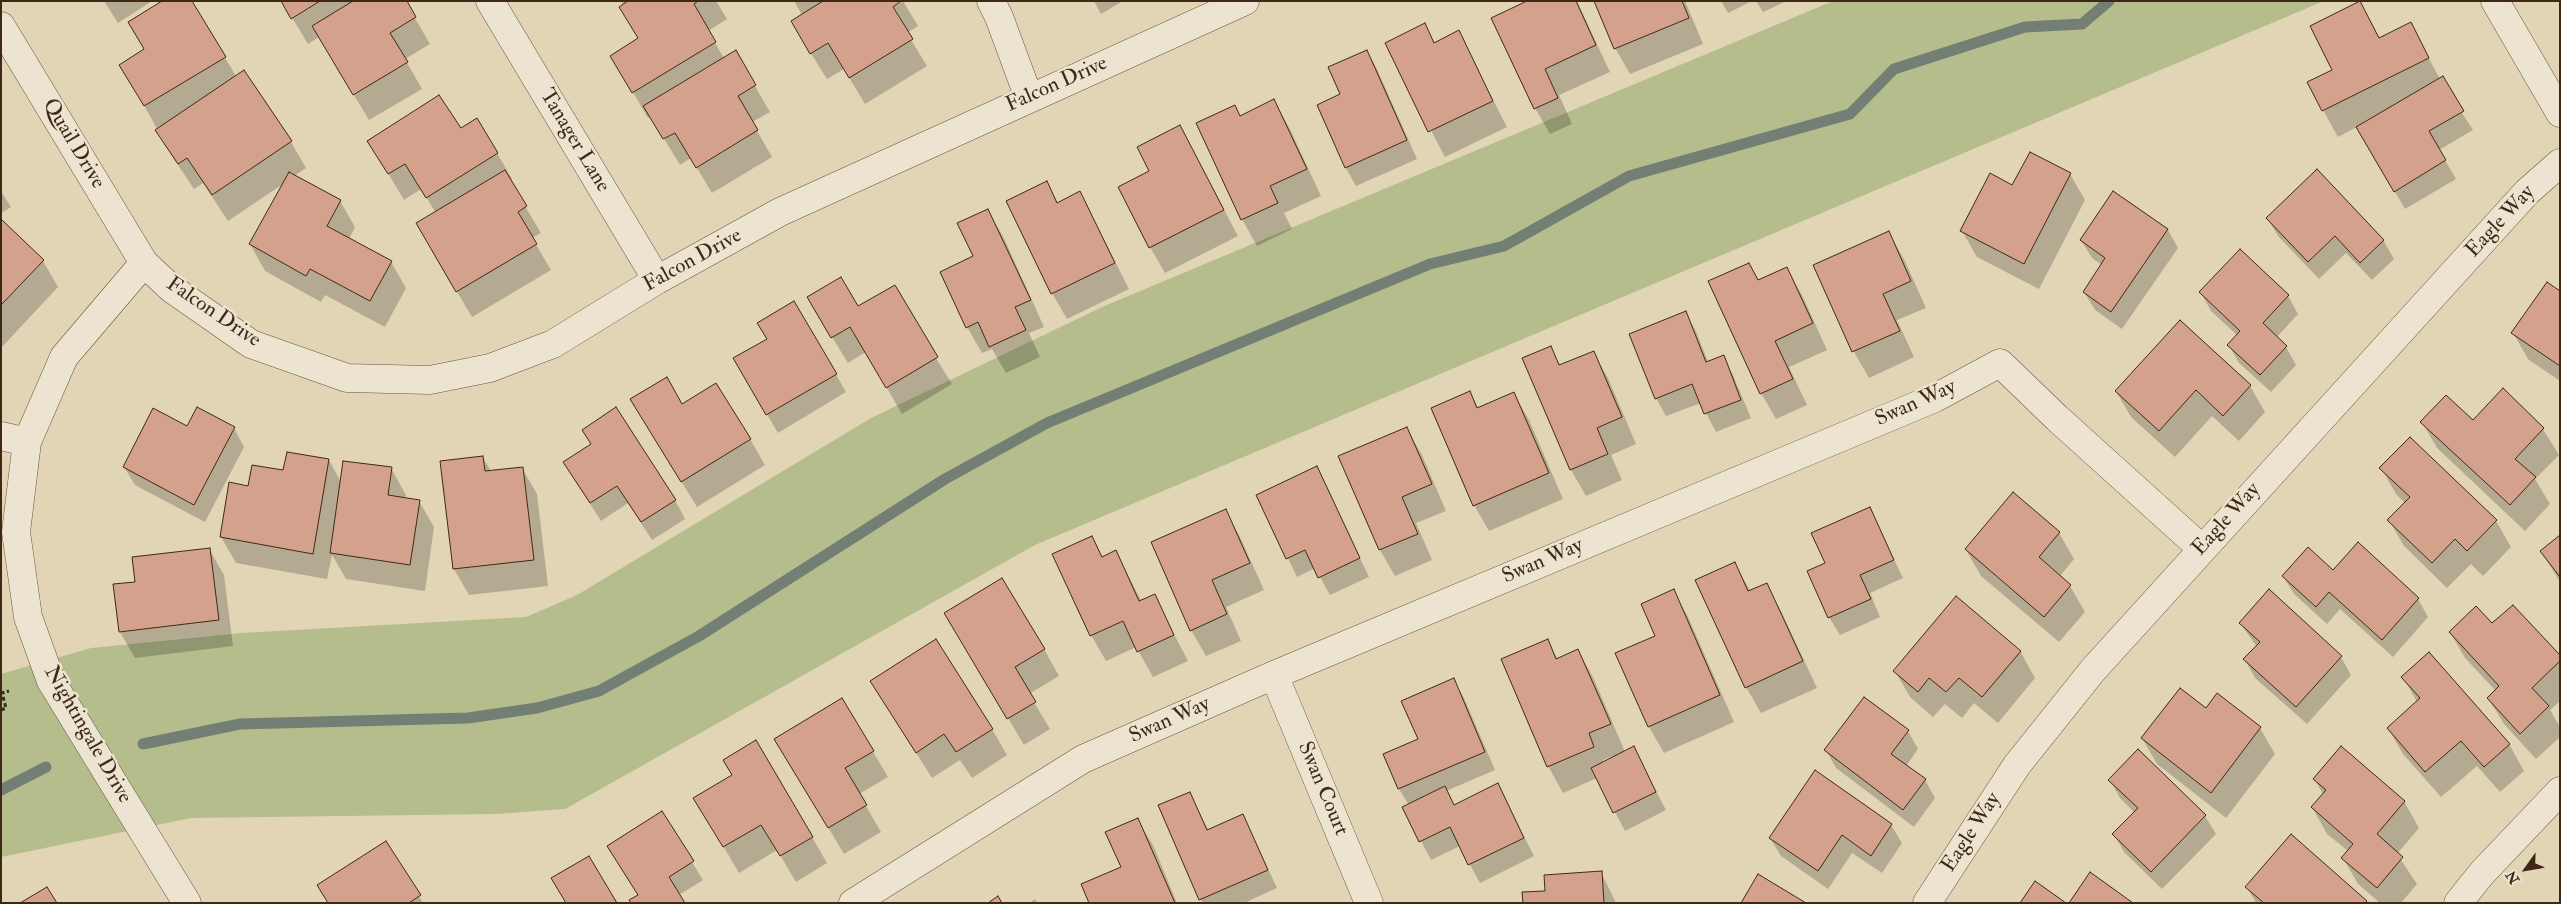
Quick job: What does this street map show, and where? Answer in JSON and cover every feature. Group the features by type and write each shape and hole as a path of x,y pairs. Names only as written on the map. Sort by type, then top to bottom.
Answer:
{"street":[{"name":"Tanager Lane","path":"490,1 657,280"},
{"path":"991,1 1030,98"},
{"name":"Falcon Drive","path":"144,263 172,289 251,344 347,378 430,380 490,368 553,344 657,280 780,212 1245,1"},
{"path":"2495,1 2560,113"},
{"name":"Quail Drive","path":"1,26 144,263"},
{"name":"Eagle Way","path":"1927,903 2017,765 2093,670 2201,548 2527,192 2560,163"},
{"name":"Nightingale Drive","path":"144,263 64,357 28,442 16,532 28,617 51,681 187,903"},
{"name":"Swan Way","path":"853,903 1083,759 1274,675 1935,398 2000,363 2056,418 2201,548"},
{"path":"1,436 28,442"},
{"name":"Swan Court","path":"1274,675 1369,903"},
{"path":"2458,903 2482,873 2560,791"}],"path":[{"path":"1,710 6,708 2,693 9,691"}],"green space":[{"path":"1833,1 2324,1 1035,545 565,809 496,814 191,818 1,857 1,674 91,648 242,633 526,617 577,595 871,418 1102,307"}],"building":[{"path":"162,1 192,1 226,57 144,106 119,65 144,49 128,22"},
{"path":"281,1 320,1 291,19"},
{"path":"353,1 407,1 416,17 390,33 408,62 353,95 312,26"},
{"path":"628,1 698,1 694,4 716,42 632,93 610,56 638,38 619,7"},
{"path":"823,1 901,1 893,7 913,39 849,78 828,43 810,54 791,21"},
{"path":"1527,1 1576,1 1596,45 1545,69 1558,98 1534,109 1491,18"},
{"path":"1594,1 1682,1 1689,18 1614,49"},
{"path":"2360,1 2379,38 2411,22 2429,58 2322,111 2307,82 2332,70 2310,26"},
{"path":"1425,23 1434,43 1459,30 1493,101 1428,132 1385,43"},
{"path":"736,50 756,85 738,96 758,130 696,168 675,133 663,139 643,106"},
{"path":"1367,50 1407,140 1345,168 1317,105 1340,94 1328,67"},
{"path":"244,70 292,141 212,195 187,158 178,164 155,130"},
{"path":"2443,76 2464,111 2429,131 2446,160 2394,192 2356,127"},
{"path":"439,95 461,128 477,118 498,153 426,198 405,164 388,174 367,141"},
{"path":"1274,99 1307,169 1270,186 1278,203 1241,220 1196,123 1235,105 1240,116"},
{"path":"1180,125 1224,210 1149,248 1118,187 1149,171 1137,147"},
{"path":"2030,152 2071,173 2024,264 1960,231 1990,173 2012,185"},
{"path":"2317,169 2384,240 2360,263 2335,236 2308,262 2266,218"},
{"path":"505,170 527,206 518,212 537,244 456,292 416,223"},
{"path":"289,172 341,200 327,226 392,261 370,301 310,269 306,276 249,244"},
{"path":"1047,181 1057,203 1080,191 1115,263 1051,294 1006,201"},
{"path":"2113,191 2168,229 2111,312 2083,292 2105,258 2080,240"},
{"path":"988,209 1031,300 1015,307 1026,330 989,347 978,322 966,328 940,272 973,256 957,223"},
{"path":"1,219 44,260 1,305"},
{"path":"1889,231 1911,281 1883,294 1900,331 1852,352 1813,265"},
{"path":"2240,249 2289,295 2263,323 2287,346 2260,375 2227,345 2240,331 2199,292"},
{"path":"1749,263 1758,280 1787,267 1813,323 1775,341 1793,379 1760,394 1708,281"},
{"path":"841,277 858,306 895,285 938,357 886,388 850,327 831,338 807,297"},
{"path":"2547,282 2560,291 2560,366 2511,333"},
{"path":"794,301 837,374 766,415 733,358 767,339 757,323"},
{"path":"1686,311 1706,362 1724,355 1741,400 1704,414 1692,384 1655,399 1629,334"},
{"path":"2180,320 2251,385 2223,416 2196,390 2159,431 2115,391"},
{"path":"1551,346 1559,365 1594,351 1622,417 1597,428 1608,454 1570,470 1522,358"},
{"path":"667,377 682,404 716,383 751,439 681,482 630,399"},
{"path":"2503,388 2544,428 2515,459 2536,477 2510,505 2420,422 2446,395 2473,420"},
{"path":"1470,391 1477,408 1514,392 1549,473 1473,506 1431,408"},
{"path":"197,407 235,427 194,505 123,467 153,408 187,426"},
{"path":"616,407 676,500 641,522 617,486 590,503 563,462 591,444 582,430"},
{"path":"1407,427 1432,484 1402,497 1418,534 1379,550 1338,456"},
{"path":"2410,437 2497,520 2467,551 2455,539 2432,563 2387,520 2410,497 2379,468"},
{"path":"287,452 329,459 313,554 220,537 229,482 248,486 252,465 283,470"},
{"path":"483,456 485,471 523,467 534,560 453,569 440,461"},
{"path":"343,461 392,467 388,495 420,500 410,565 330,553"},
{"path":"1317,466 1360,558 1318,578 1305,550 1286,559 1256,495"},
{"path":"2013,492 2060,532 2039,557 2071,585 2044,617 1965,549"},
{"path":"1870,507 1894,560 1860,575 1871,599 1828,618 1807,571 1825,563 1811,533"},
{"path":"1226,509 1250,563 1212,580 1227,614 1190,631 1151,542"},
{"path":"2560,535 2560,577 2540,551"},
{"path":"1092,536 1102,557 1116,550 1139,601 1155,594 1174,635 1137,652 1123,621 1090,636 1052,554"},
{"path":"2358,542 2419,598 2382,640 2329,592 2316,607 2282,576 2308,547 2333,570"},
{"path":"210,548 219,620 119,632 113,584 135,582 132,557"},
{"path":"1735,562 1748,591 1767,583 1803,661 1745,688 1695,580"},
{"path":"1002,578 1045,649 1015,667 1036,702 1007,719 944,613"},
{"path":"1674,589 1720,695 1648,727 1615,653 1655,636 1641,604"},
{"path":"2269,589 2342,656 2296,707 2243,659 2260,642 2239,623"},
{"path":"1956,596 2021,651 1982,697 1959,678 1946,692 1929,678 1918,692 1893,671"},
{"path":"2513,605 2560,655 2560,661 2532,688 2549,706 2520,734 2487,698 2499,686 2449,632 2476,606 2492,623"},
{"path":"936,639 993,729 956,752 944,734 916,753 870,681"},
{"path":"1548,639 1556,659 1578,649 1611,724 1589,733 1594,747 1547,767 1501,659"},
{"path":"2429,652 2510,744 2484,767 2461,741 2425,772 2387,728 2420,698 2401,677"},
{"path":"1454,678 1485,752 1398,789 1383,754 1418,739 1401,701"},
{"path":"2180,688 2206,708 2217,693 2261,727 2211,793 2141,738"},
{"path":"1864,697 1909,730 1891,754 1926,779 1903,810 1824,750"},
{"path":"842,698 874,751 845,768 867,805 828,828 774,739"},
{"path":"756,740 813,837 780,856 761,825 723,847 693,798 732,775 723,760"},
{"path":"1634,746 1656,792 1613,813 1591,768"},
{"path":"2341,746 2405,801 2377,834 2403,857 2377,888 2341,858 2353,844 2311,807 2326,790 2313,779"},
{"path":"2138,749 2206,815 2151,872 2112,834 2138,808 2108,780"},
{"path":"1815,770 1892,824 1871,856 1842,835 1818,871 1769,838"},
{"path":"1498,783 1524,838 1468,865 1450,827 1419,842 1402,807 1445,786 1454,805"},
{"path":"1190,792 1207,830 1243,814 1268,870 1199,900 1158,805"},
{"path":"662,811 694,861 669,877 685,903 631,903 629,900 638,895 607,846"},
{"path":"1138,818 1175,903 1089,903 1081,884 1121,867 1105,832"},
{"path":"2291,834 2367,901 2365,903 2264,903 2245,887"},
{"path":"386,841 421,895 409,903 328,903 317,885"},
{"path":"589,856 617,903 566,903 551,878"},
{"path":"1602,871 1604,903 1523,903 1522,892 1545,891 1544,875"},
{"path":"2090,872 2133,903 2069,903"},
{"path":"1758,874 1806,903 1741,903"},
{"path":"2035,881 2066,903 2020,903"},
{"path":"47,887 57,903 20,903"},
{"path":"998,896 1002,903 988,903"}],"waterway":[{"path":"143,744 240,724 468,718 537,708 599,691 699,636 945,479 1047,423 1430,264 1504,246 1629,176 1850,114 1894,69 2025,27 2082,24 2109,1"},
{"path":"1,790 46,767"}]}
